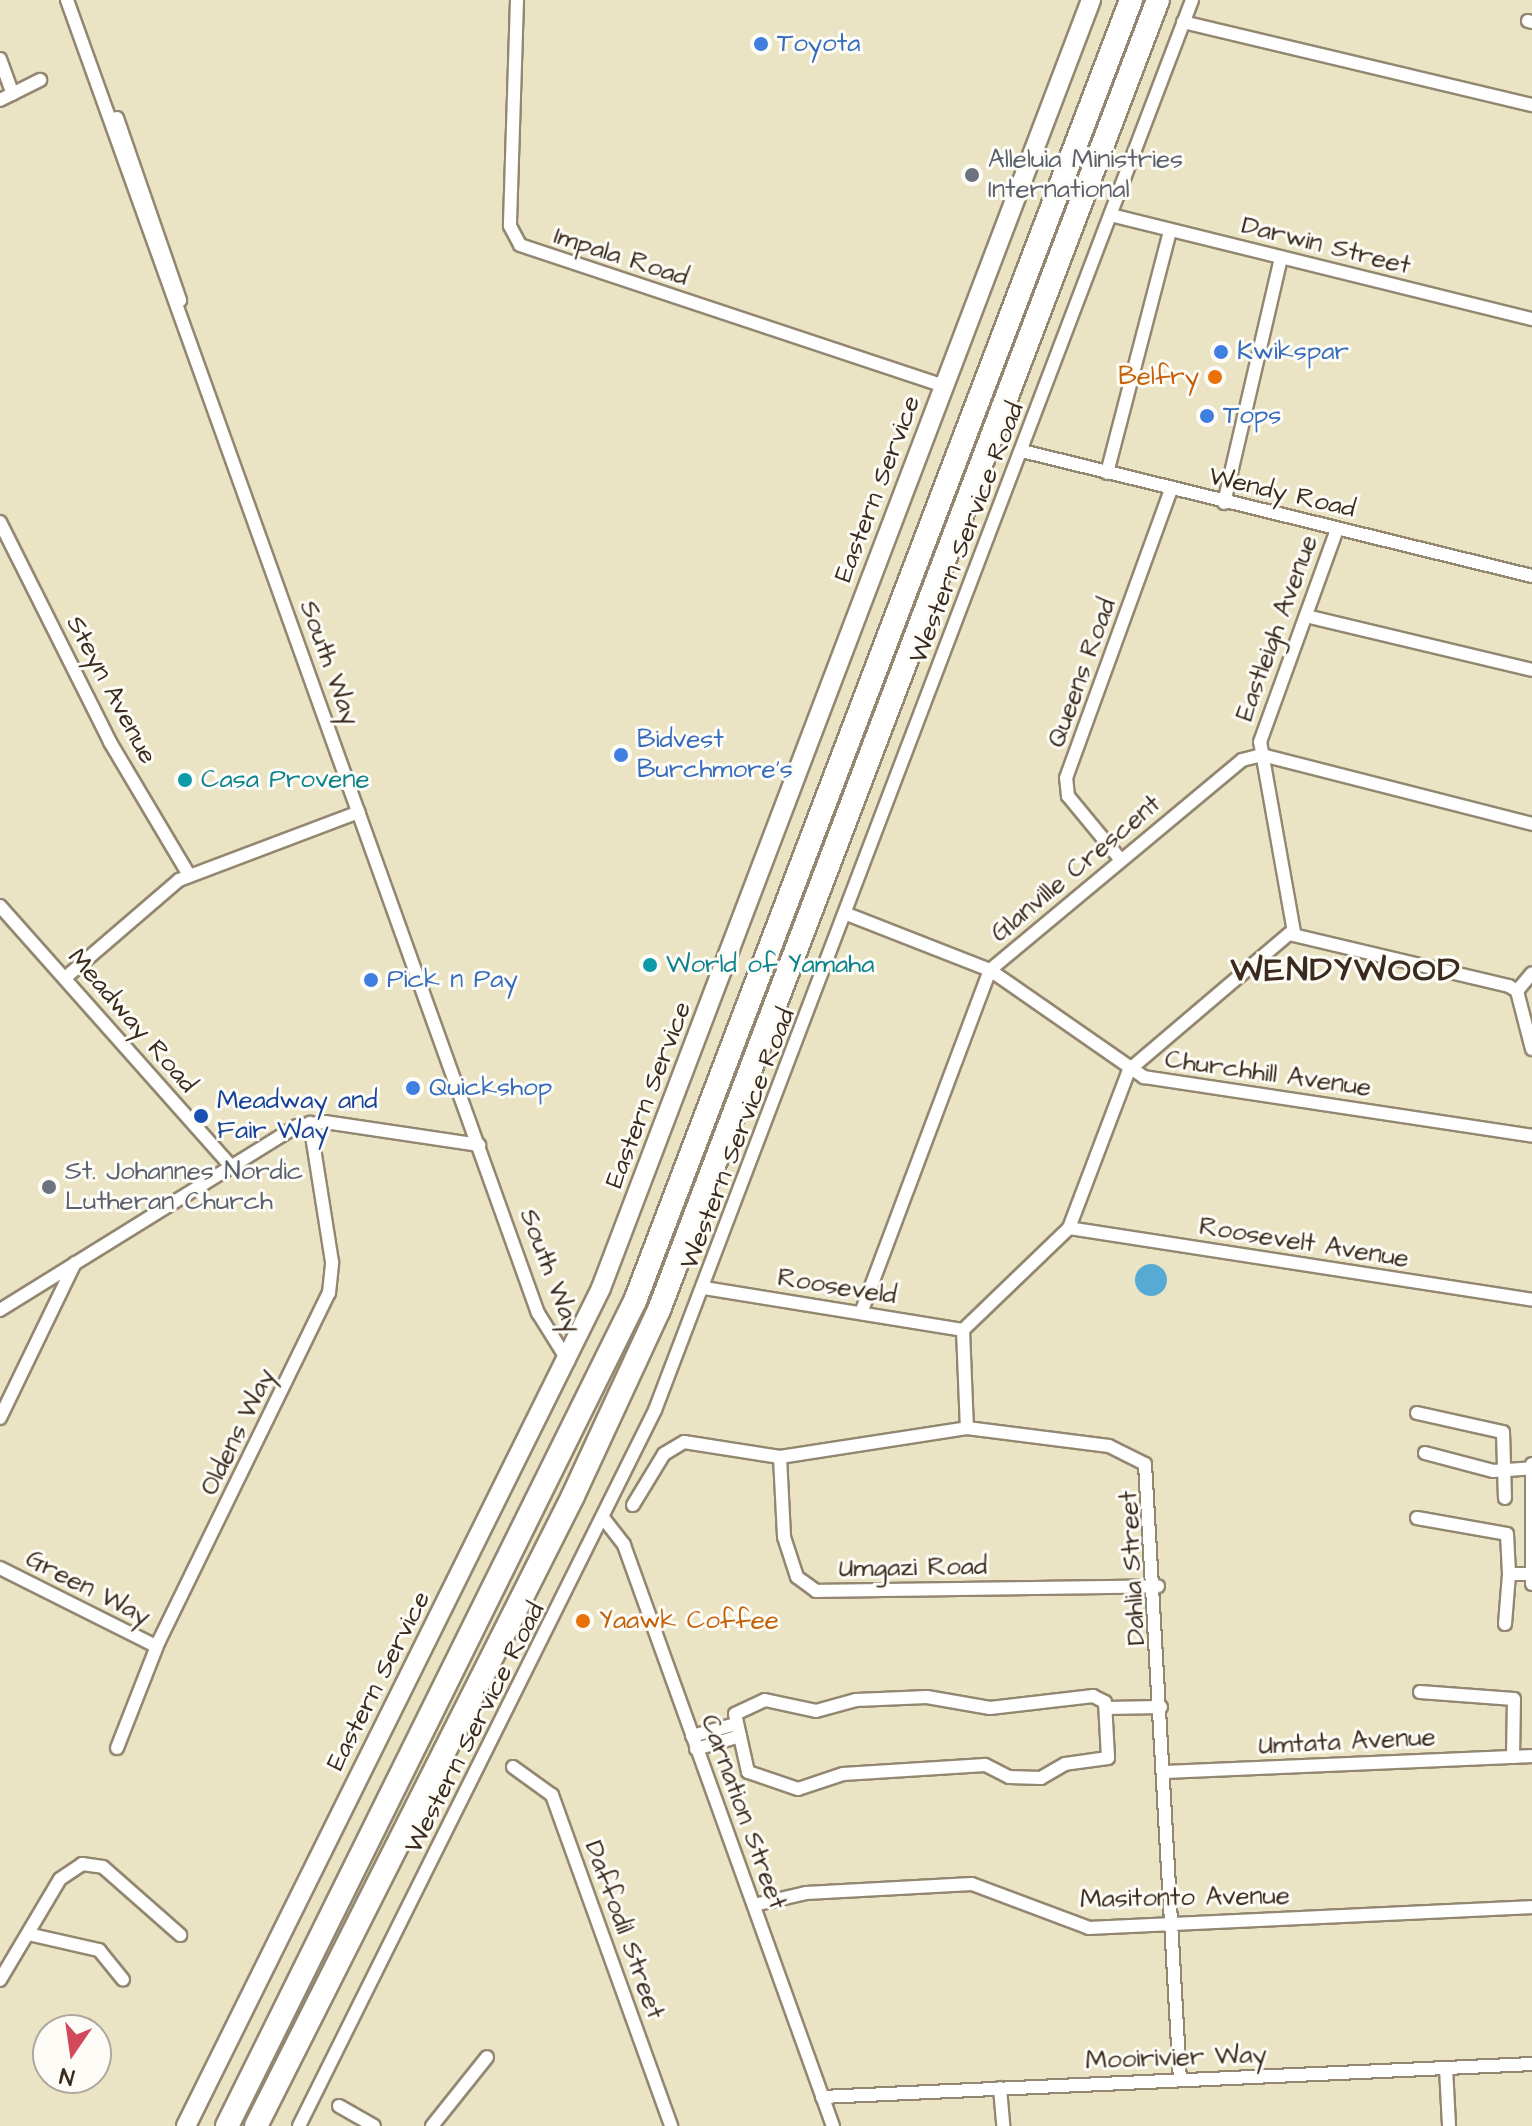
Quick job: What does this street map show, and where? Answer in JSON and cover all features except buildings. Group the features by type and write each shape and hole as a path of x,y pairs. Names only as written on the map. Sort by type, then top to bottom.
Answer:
{"highway":[{"path":"227,2126 635,1301 1131,0"},
{"path":"256,2126 654,1323 1158,0"}],"main road":[{"name":"Eastern Service","path":"186,2126 568,1361 653,1158 1091,0"}],"street":[{"name":"South Way","path":"67,0 158,224 187,335 545,1330 568,1361"},
{"name":"Impala Road","path":"517,0 510,226 520,245 945,386"},
{"name":"Western Service Road","path":"299,2126 604,1519 704,1288 1192,0"},
{"path":"1183,22 1532,105"},
{"path":"0,59 13,94"},
{"path":"0,100 40,80"},
{"name":"Darwin Street","path":"1111,215 1532,319"},
{"path":"1107,473 1170,231"},
{"path":"1224,503 1281,258"},
{"name":"Wendy Road","path":"1022,451 1224,503 1532,576"},
{"name":"Queens Road","path":"1120,859 1068,796 1066,778 1171,490"},
{"name":"Steyn Avenue","path":"0,522 110,742 189,875"},
{"name":"Eastleigh Avenue","path":"1294,932 1262,755 1265,723 1337,529"},
{"path":"1306,616 1532,670"},
{"path":"1262,755 1532,824"},
{"name":"Glanville Crescent","path":"861,1313 990,970 1242,760 1262,755"},
{"path":"65,978 189,875 359,812"},
{"name":"Meadway Road","path":"0,906 230,1165"},
{"name":"Churchhill Avenue","path":"847,914 990,970 1129,1070 1163,1082 1532,1136"},
{"path":"967,1428 963,1330 1069,1228 1129,1070 1294,932 1517,991"},
{"path":"1517,991 1532,973"},
{"path":"1517,991 1532,1049"},
{"path":"0,1310 230,1165 310,1123 479,1145"},
{"name":"Oldens Way","path":"117,1748 156,1646 331,1286 310,1123"},
{"name":"Roosevelt Avenue","path":"1069,1228 1532,1300"},
{"path":"0,1418 75,1263"},
{"name":"Rooseveld","path":"704,1288 963,1330"},
{"path":"1417,1413 1498,1428 1508,1441 1505,1498"},
{"name":"Dahlia Street","path":"633,1505 664,1454 679,1443 780,1457 967,1428 1109,1446 1138,1458 1151,1480 1180,2080"},
{"path":"1425,1453 1506,1471 1532,1466 1531,1579 1509,1574"},
{"name":"Umgazi Road","path":"780,1457 784,1537 797,1577 816,1591 1158,1586"},
{"path":"1417,1518 1507,1534 1509,1574 1505,1624"},
{"name":"Carnation Street","path":"604,1519 619,1532 833,2126"},
{"name":"Green Way","path":"0,1568 156,1646"},
{"path":"1420,1692 1514,1699 1513,1757"},
{"path":"1106,1708 1108,1758 1065,1764 1041,1778 1009,1777 985,1765 843,1774 798,1789 749,1774 738,1730 739,1706 765,1700 816,1711 881,1699 927,1697 990,1708 1093,1696 1106,1708 1161,1707"},
{"path":"692,1736 738,1730"},
{"path":"696,1749 738,1730"},
{"name":"Umtata Avenue","path":"1165,1772 1532,1756"},
{"name":"Daffodil Street","path":"513,1767 552,1795 671,2126"},
{"path":"0,1980 64,1873 92,1863 180,1935"},
{"name":"Masitonto Avenue","path":"754,1905 806,1893 972,1884 1082,1927 1532,1907"},
{"path":"28,1934 99,1950 123,1980"},
{"path":"432,2126 487,2057"},
{"name":"Mooirivier Way","path":"822,2097 1532,2064"},
{"path":"1446,2068 1449,2126"},
{"path":"1000,2088 1003,2126"},
{"path":"339,2106 374,2126"}],"water":[{"path":"1151,1264 1162,1269 1167,1280 1162,1291 1151,1296 1140,1291 1135,1280 1140,1269"}],"place":[{"name":"Toyota","path":"761,44"},
{"name":"Alleluia Ministries International","path":"972,175"},
{"name":"Kwikspar","path":"1221,352"},
{"name":"Belfry","path":"1215,377"},
{"name":"Tops","path":"1207,416"},
{"name":"Bidvest Burchmore's","path":"621,755"},
{"name":"Casa Provene","path":"185,780"},
{"name":"World of Yamaha","path":"650,965"},
{"name":"Pick n Pay","path":"371,980"},
{"name":"Quickshop","path":"413,1088"},
{"name":"Meadway and Fair Way","path":"201,1116"},
{"name":"St. Johannes Nordic Lutheran Church","path":"49,1187"},
{"name":"Yaawk Coffee","path":"583,1621"}],"district":[{"name":"WENDYWOOD","path":"1346,971"}]}
